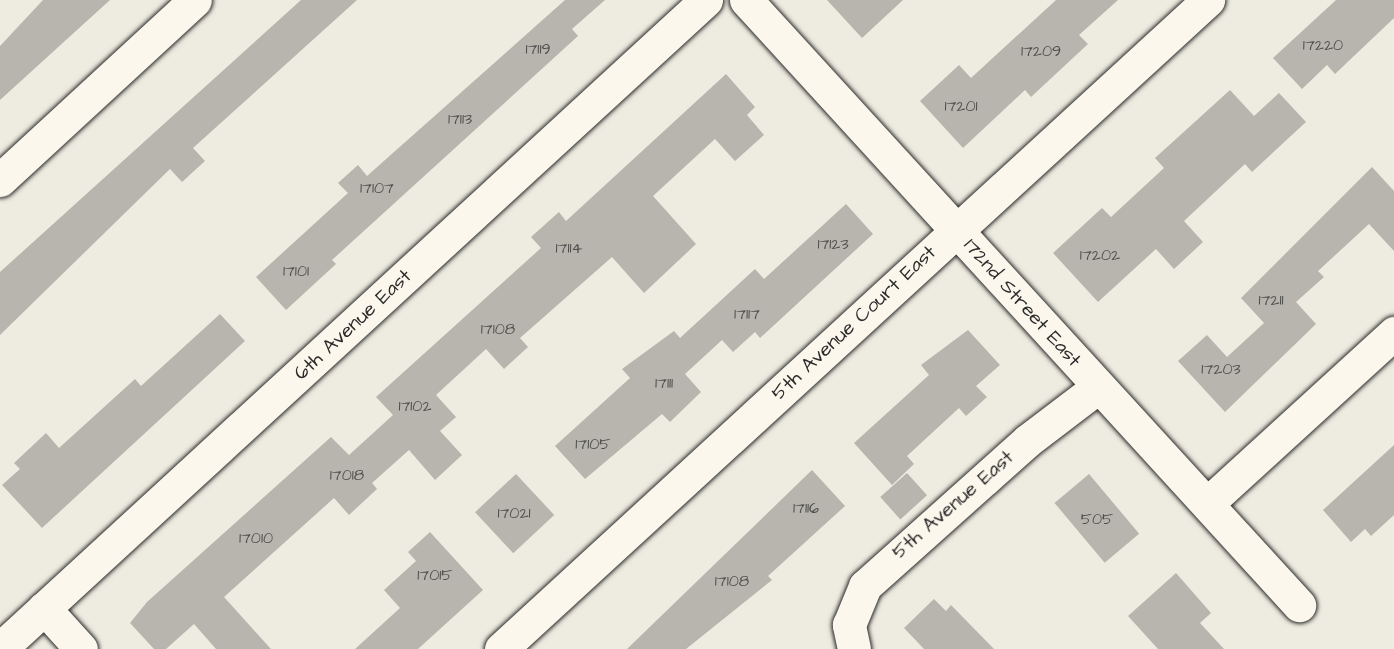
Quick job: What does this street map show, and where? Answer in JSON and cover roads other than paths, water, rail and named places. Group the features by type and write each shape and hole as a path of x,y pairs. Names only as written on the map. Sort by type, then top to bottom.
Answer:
{"street":[{"path":"0,180 195,0"},
{"name":"6th Avenue East","path":"0,649 706,0"},
{"name":"172nd Street East","path":"746,0 1098,387 1209,502 1299,605"},
{"name":"5th Avenue Court East","path":"501,649 1208,0"},
{"path":"1209,502 1394,333"},
{"name":"5th Avenue East","path":"854,649 851,611 872,578 1027,441 1098,387"},
{"path":"44,608 81,649"}]}
